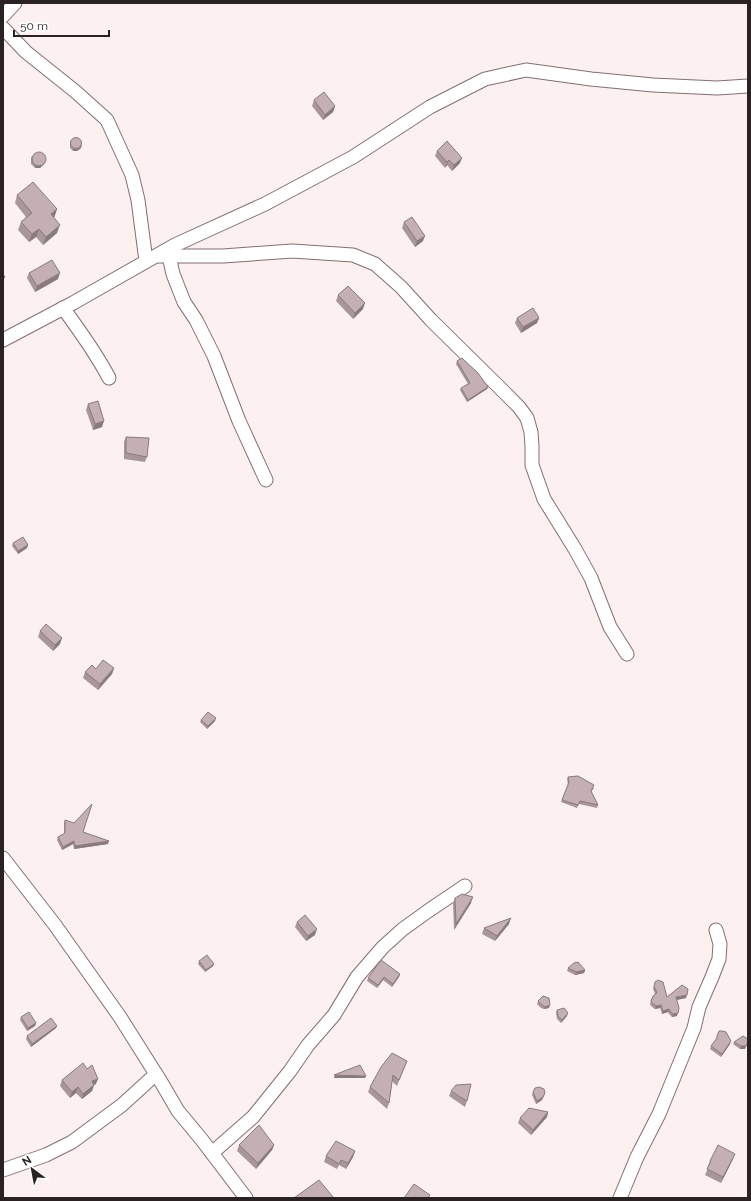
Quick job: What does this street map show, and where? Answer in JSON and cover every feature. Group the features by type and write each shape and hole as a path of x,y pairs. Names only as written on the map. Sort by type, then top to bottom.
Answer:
{"street":[{"path":"3,16 15,3"},
{"path":"3,28 26,52 76,92 107,120 132,175 151,259"},
{"path":"3,340 175,245 265,204 353,157 430,107 485,78 526,70 591,79 653,85 717,88 748,86"},
{"path":"151,259 169,256 223,256 292,251 353,255 375,264 400,287 519,407 527,418 531,432 532,465 544,498 591,578 610,628 627,654"},
{"path":"169,256 173,274 184,302 196,320 214,356 239,421 266,480"},
{"path":"63,308 91,346 109,378"},
{"path":"3,858 54,925 120,1017 178,1111 246,1198"},
{"path":"212,1153 253,1117 290,1071 308,1045 334,1015 357,977 383,947 403,929 465,886"},
{"path":"620,1198 637,1157 660,1114 694,1028 699,1007 719,959 720,944 716,930"},
{"path":"3,1170 46,1155 72,1142 122,1105 156,1074"}],"building":[{"path":"324,92 335,106 325,115 314,100"},
{"path":"76,137 80,139 82,143 80,147 76,149 72,147 70,143 72,139"},
{"path":"447,141 462,158 454,165 449,160 447,162 437,151"},
{"path":"39,152 44,154 46,159 44,164 39,166 34,164 32,159 34,154"},
{"path":"33,182 57,209 51,214 60,225 46,237 39,229 32,234 21,222 32,213 17,195"},
{"path":"412,217 425,236 417,241 404,222"},
{"path":"52,260 60,273 37,286 29,273"},
{"path":"348,286 365,303 355,313 338,295"},
{"path":"533,308 539,318 523,327 517,318"},
{"path":"462,358 478,373 488,387 468,400 461,388 470,383 457,361"},
{"path":"98,401 104,421 95,424 88,404"},
{"path":"126,437 149,438 147,457 126,453"},
{"path":"23,537 28,545 18,551 13,543"},
{"path":"46,624 62,638 55,645 40,631"},
{"path":"103,660 114,668 100,684 85,672 92,665 96,669"},
{"path":"208,712 216,718 208,726 201,720"},
{"path":"578,776 594,785 591,791 598,805 580,801 578,805 562,800 569,782 568,777"},
{"path":"92,804 83,832 109,841 75,846 74,841 63,847 58,837 65,833 65,820 74,823"},
{"path":"462,894 473,897 456,924 455,898"},
{"path":"305,915 317,929 308,936 297,922"},
{"path":"511,918 497,936 484,928"},
{"path":"207,955 214,964 206,970 199,961"},
{"path":"381,960 400,974 393,984 384,977 378,985 368,978"},
{"path":"578,962 585,970 576,972 568,968 574,963"},
{"path":"658,980 663,982 667,997 682,985 688,989 687,995 676,997 679,1008 678,1013 673,1014 669,1009 663,1011 661,1005 656,1006 652,1003 651,1001 653,996 657,993 654,986 655,982"},
{"path":"543,996 549,998 550,1005 545,1007 538,1001"},
{"path":"564,1008 568,1013 562,1020 558,1016 557,1010"},
{"path":"29,1012 36,1023 28,1028 21,1017"},
{"path":"51,1018 57,1026 32,1044 27,1036"},
{"path":"719,1031 726,1032 731,1041 722,1054 711,1046 717,1038"},
{"path":"743,1036 748,1039 746,1046 741,1046 734,1042"},
{"path":"392,1053 407,1061 399,1080 393,1075 389,1103 370,1087 381,1067"},
{"path":"83,1063 87,1069 92,1065 98,1079 92,1081 94,1085 83,1094 78,1087 72,1092 62,1080"},
{"path":"360,1065 366,1076 334,1075"},
{"path":"471,1084 467,1101 451,1091 456,1085"},
{"path":"539,1087 544,1089 545,1093 543,1097 537,1101 533,1092 535,1088"},
{"path":"529,1108 548,1112 533,1130 520,1118"},
{"path":"259,1125 274,1145 258,1163 239,1145"},
{"path":"336,1141 355,1151 348,1163 341,1160 339,1164 326,1156"},
{"path":"718,1145 735,1154 723,1177 707,1169"},
{"path":"319,1180 334,1198 294,1198"},
{"path":"414,1184 430,1195 428,1198 404,1198"}]}
